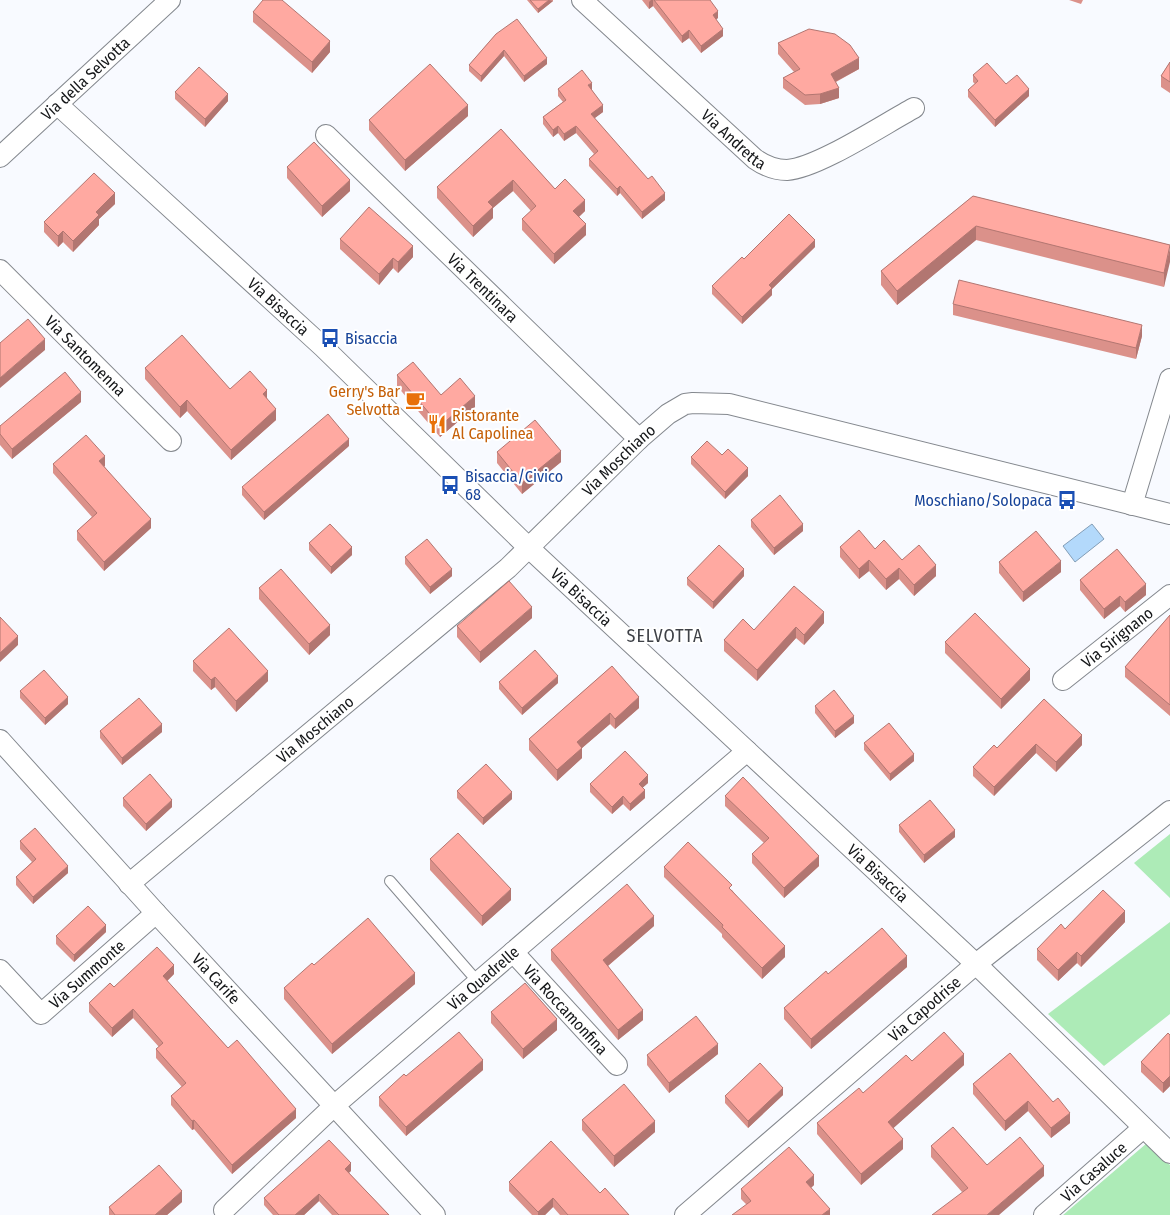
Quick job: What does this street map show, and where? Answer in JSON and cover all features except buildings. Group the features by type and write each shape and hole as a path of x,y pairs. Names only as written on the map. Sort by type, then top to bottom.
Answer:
{"street":[{"name":"Via della Selvotta","path":"0,156 170,0"},
{"name":"Via Andretta","path":"582,0 755,159 773,169 793,169 812,164 914,108"},
{"name":"Via Bisaccia","path":"57,104 323,347 529,548 976,964 1170,1153"},
{"name":"Via Trentinara","path":"326,135 640,439"},
{"name":"Via Santomenna","path":"0,270 171,442"},
{"path":"1132,505 1170,379"},
{"name":"Via Moschiano","path":"129,884 529,548 640,439 668,414 685,404 722,403 1170,514"},
{"name":"Via Sirignano","path":"1063,680 1170,595"},
{"name":"Via Carife","path":"0,740 129,884 436,1215"},
{"name":"Via Quadrelle","path":"224,1210 335,1105 747,751"},
{"name":"Via Capodrise","path":"685,1215 976,964 1170,811"},
{"name":"Via Summonte","path":"0,970 41,1014 156,913"},
{"name":"Via Roccamonfina","path":"513,952 617,1065"},
{"name":"Via Casaluce","path":"1044,1215 1144,1128"}],"lane":[{"path":"390,881 478,982"}],"green space":[{"path":"1170,834 1170,898 1134,863"},
{"path":"1170,922 1170,1014 1104,1066 1048,1014"},
{"path":"1147,1143 1170,1165 1170,1215 1063,1215"}],"water":[{"path":"1092,524 1104,539 1075,562 1063,546"}],"place":[{"name":"Bisaccia","path":"330,338"},
{"name":"Gerry's Bar Selvotta","path":"415,400"},
{"name":"Ristorante Al Capolinea","path":"437,424"},
{"name":"Bisaccia/Civico 68","path":"450,485"},
{"name":"Moschiano/Solopaca","path":"1067,500"}],"district":[{"name":"SELVOTTA","path":"665,636"}]}
